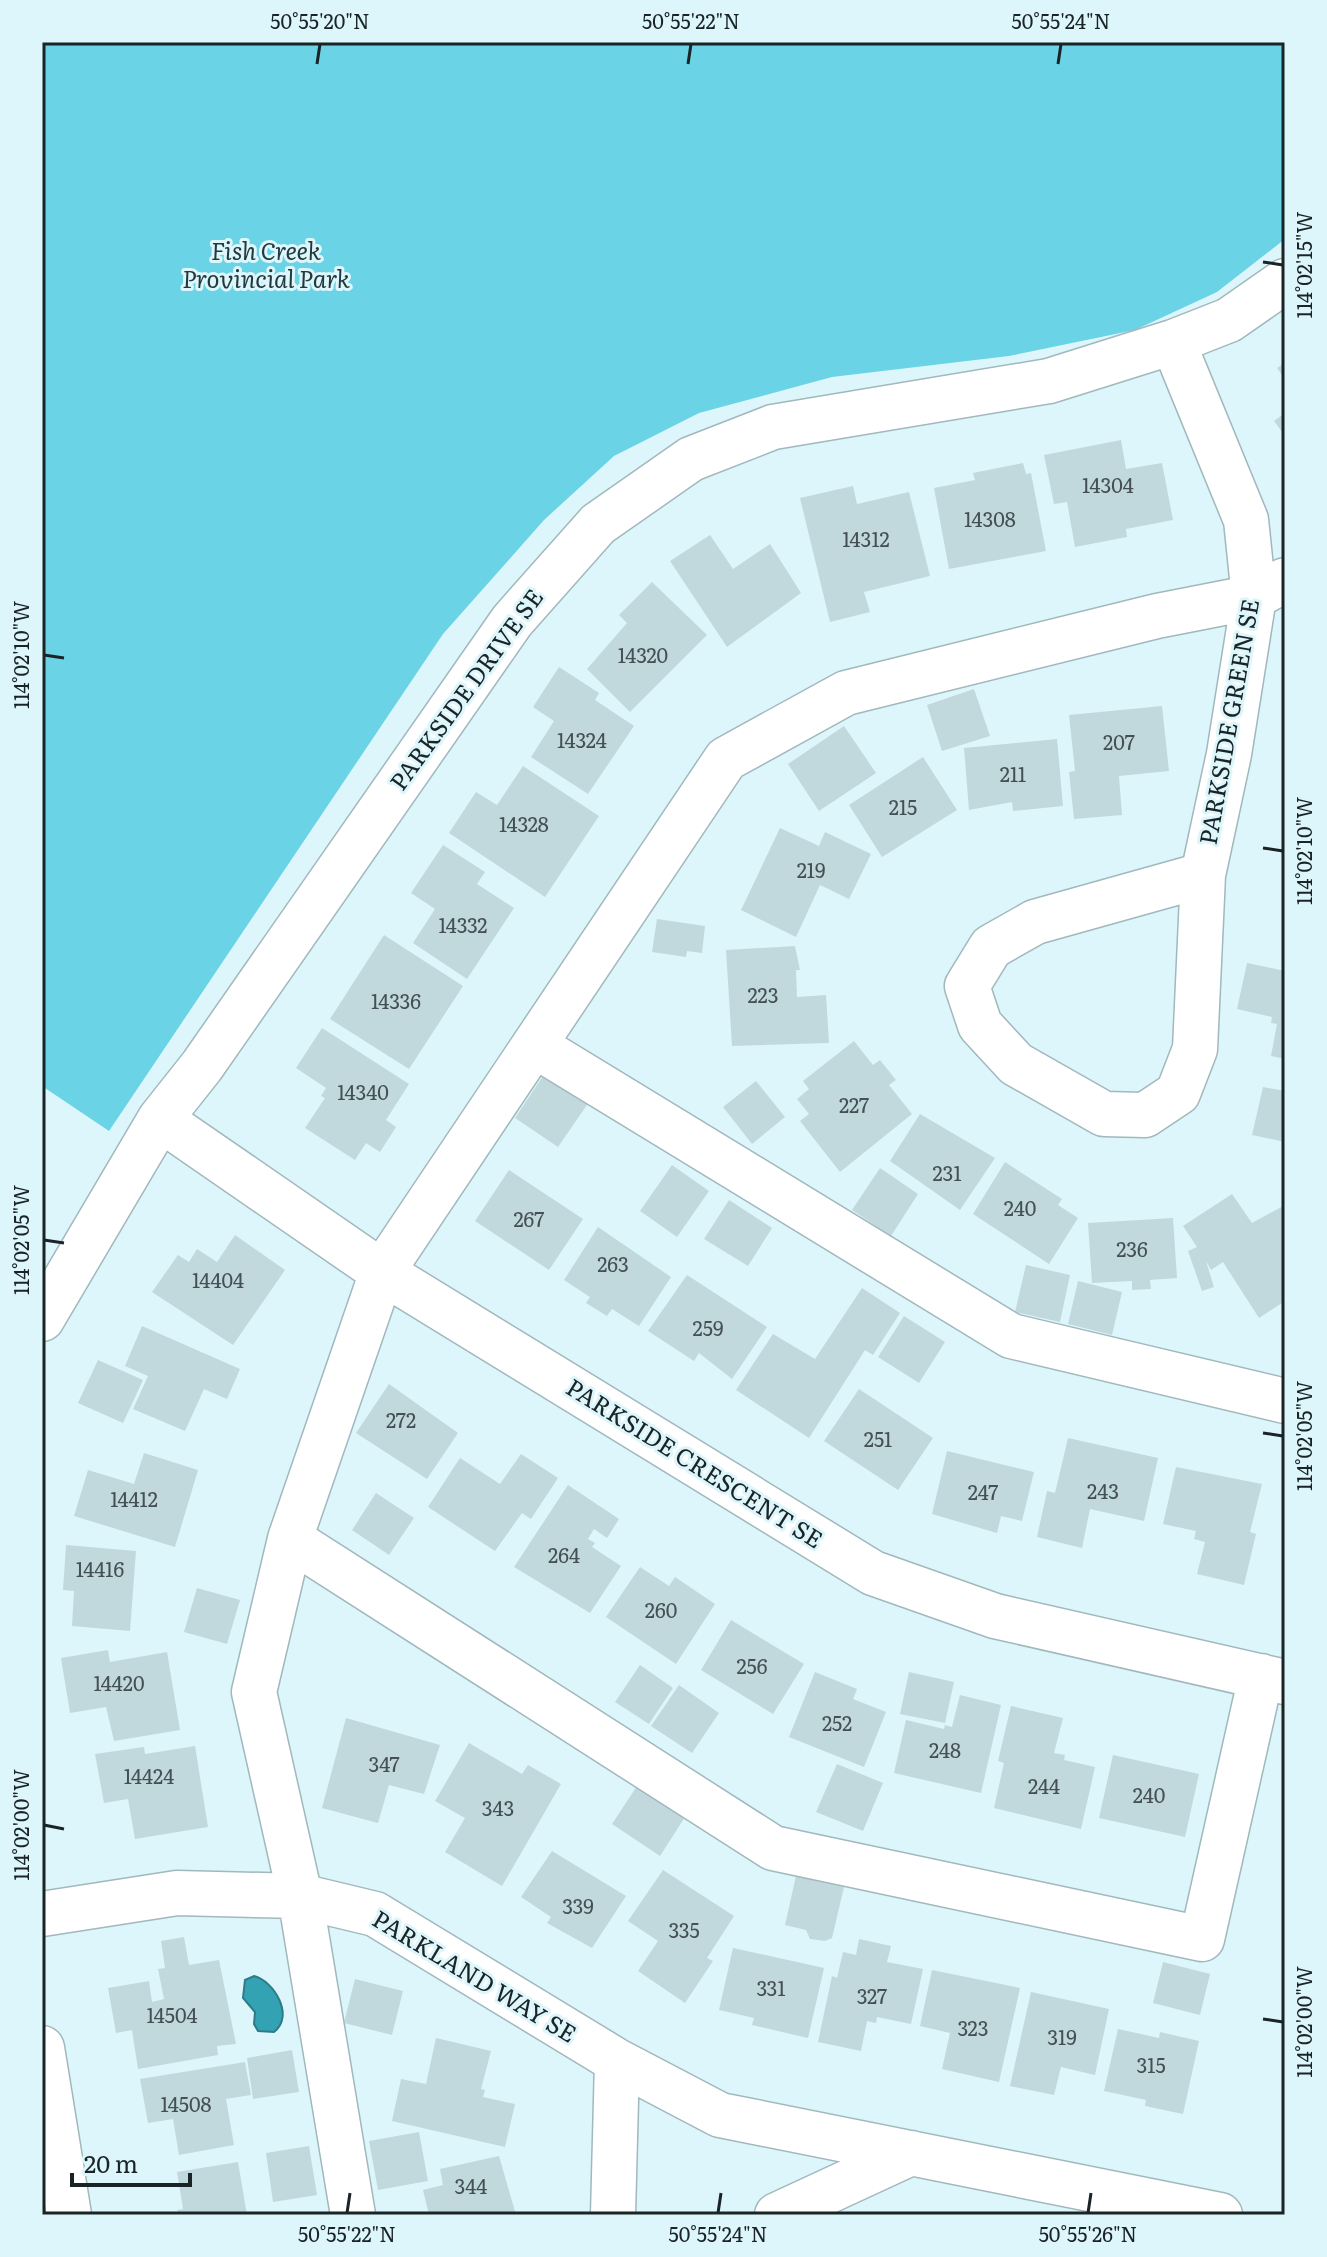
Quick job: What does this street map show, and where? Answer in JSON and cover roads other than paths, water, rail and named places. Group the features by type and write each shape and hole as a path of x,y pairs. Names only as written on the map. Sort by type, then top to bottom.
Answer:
{"street":[{"name":"PARKSIDE DRIVE SE","path":"42,1319 160,1119 211,1053 512,621 598,524 691,459 773,427 1049,381 1173,342 1229,320 1285,281"},
{"name":"PARKSIDE GREEN SE","path":"1173,342 1246,520 1270,589 1203,875 1195,1049 1178,1093 1145,1115 1104,1114 1016,1064 980,1025 967,986 991,947 1035,922 1203,875"},
{"path":"353,2215 300,1896 254,1692 290,1539 382,1272 726,759 846,693 1270,589"},
{"path":"534,1045 1011,1336 1285,1401"},
{"name":"PARKSIDE CRESCENT SE","path":"160,1119 382,1272 873,1573 995,1616 1273,1679"},
{"path":"290,1539 773,1848 1202,1939 1273,1679"},
{"name":"PARKLAND WAY SE","path":"42,1914 177,1893 300,1896 375,1914 617,2061 720,2115 1220,2215"},
{"path":"42,2048 69,2215"},
{"path":"613,2215 617,2061"},
{"path":"777,2215 911,2153"}],"park label":[{"name":"Fish Creek Provincial Park","path":"266,266"}]}
